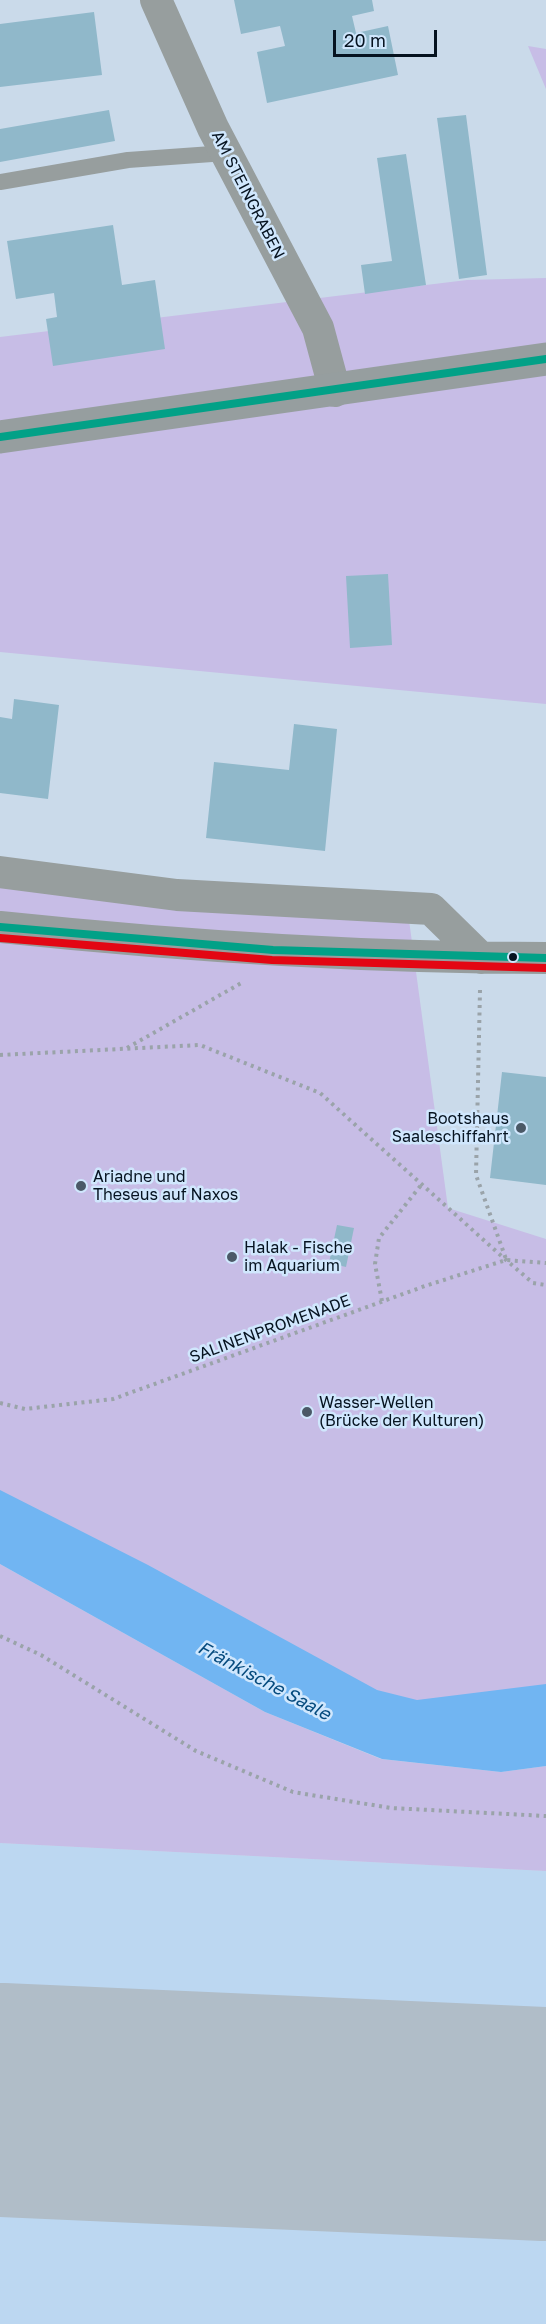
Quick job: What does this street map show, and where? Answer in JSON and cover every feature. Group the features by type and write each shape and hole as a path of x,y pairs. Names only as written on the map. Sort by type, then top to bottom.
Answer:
{"main road":[{"path":"0,437 546,359"}],"street":[{"name":"AM STEINGRABEN","path":"156,0 226,153 318,328 334,391"},
{"path":"0,872 177,895 431,909 481,958"},
{"path":"0,927 152,943 481,958 546,958"}],"lane":[{"path":"0,182 128,160 226,153"}],"path":[{"path":"481,958 476,1175 506,1260"},
{"path":"127,1049 248,979"},
{"path":"0,1055 200,1045 320,1093 533,1283 546,1285"},
{"path":"382,1301 375,1264 379,1238 422,1184"},
{"name":"SALINENPROMENADE","path":"0,1403 25,1409 113,1399 382,1301 506,1260 546,1263"},
{"path":"0,1636 41,1654 196,1751 293,1792 391,1808 546,1816"}],"shaded area":[{"path":"528,46 546,49 546,89"},
{"path":"546,278 546,704 0,652 0,337 467,280"},
{"path":"0,875 409,920 448,1208 546,1239 546,1711 426,1719 0,1526"},
{"path":"0,1564 265,1712 381,1759 501,1772 546,1766 546,1871 0,1843"},
{"path":"0,1843 546,1871 546,2324 0,2324"}],"water":[{"name":"Fränkische Saale","path":"0,1490 148,1565 377,1690 417,1700 546,1684 546,1766 501,1772 382,1759 265,1712 0,1564"}],"building":[{"path":"234,0 372,0 374,11 352,16 356,33 388,26 398,75 267,103 257,52 285,46 280,26 241,34"},
{"path":"94,12 102,75 0,87 0,24"},
{"path":"109,110 115,141 0,162 0,129"},
{"path":"466,115 487,275 459,279 437,118"},
{"path":"406,154 426,285 365,294 361,265 392,261 377,158"},
{"path":"113,225 122,285 155,280 165,349 53,366 46,319 57,317 54,293 16,299 7,241"},
{"path":"388,574 392,645 350,648 346,576"},
{"path":"14,699 59,705 48,799 0,793 0,717 12,719"},
{"path":"294,724 337,729 325,851 206,838 214,762 289,770"},
{"name":"Bootshaus Saaleschiffahrt","path":"502,1072 546,1077 546,1185 490,1178"},
{"path":"337,1225 354,1228 346,1267 329,1263"}],"runway":[{"path":"0,2100 546,2124"}],"transit line":[{"path":"0,437 546,359"},
{"path":"0,927 273,950 546,958"},
{"path":"0,938 272,960 546,968"}],"place":[{"name":"Bootshaus Saaleschiffahrt","path":"521,1128"},
{"name":"Ariadne und Theseus auf Naxos","path":"81,1186"},
{"name":"Halak - Fische im Aquarium","path":"232,1257"},
{"name":"Wasser-Wellen (Brücke der Kulturen)","path":"307,1412"}]}
